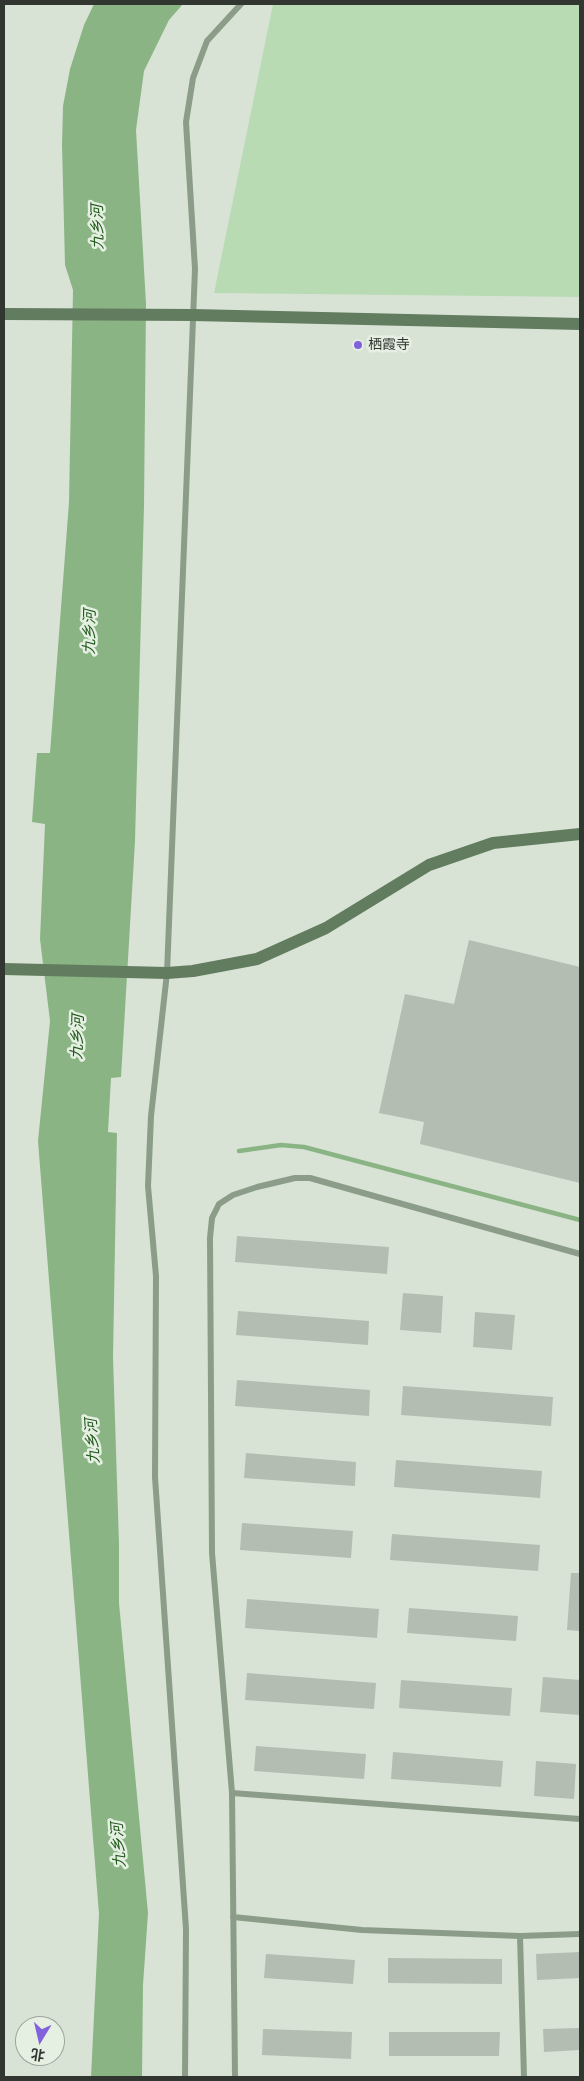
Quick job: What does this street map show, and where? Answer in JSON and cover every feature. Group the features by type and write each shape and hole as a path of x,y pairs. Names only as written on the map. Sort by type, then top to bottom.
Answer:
{"street":[{"path":"4,314 193,315 580,324"},
{"path":"4,969 153,974 193,972 257,959 326,928 428,865 493,843 580,834"}],"lane":[{"path":"185,2077 186,1929 155,1477 156,1276 148,1186 151,1116 167,973 195,269 186,122 193,78 207,41 241,4"},
{"path":"235,2077 232,1793 212,1553 210,1238 212,1218 220,1204 233,1195 295,1178 310,1178 580,1254"},
{"path":"232,1793 580,1819"},
{"path":"233,1917 362,1930 520,1936 580,1934"},
{"path":"520,1936 524,2077"}],"shaded area":[{"path":"273,4 580,4 580,297 214,293"}],"water":[{"name":"九乡河","path":"94,4 183,4 169,20 144,71 136,130 146,304 144,506 135,841 121,1077 111,1078 108,1132 117,1133 113,1357 119,1603 148,1913 143,1985 142,2077 91,2077 99,1914 38,1141 50,1021 40,939 45,824 32,822 37,753 50,753 69,502 73,290 65,265 63,106 70,69 84,25"}],"building":[{"path":"469,940 580,967 580,1183 420,1144 424,1122 379,1113 405,994 454,1004"},
{"path":"237,1236 389,1247 387,1274 235,1262"},
{"path":"403,1293 443,1296 441,1333 400,1330"},
{"path":"238,1311 369,1321 368,1345 236,1335"},
{"path":"475,1312 515,1315 512,1350 473,1347"},
{"path":"237,1380 370,1390 369,1416 235,1406"},
{"path":"403,1386 553,1397 551,1426 401,1415"},
{"path":"246,1453 356,1462 355,1486 244,1478"},
{"path":"396,1460 542,1471 540,1498 394,1487"},
{"path":"242,1523 353,1531 351,1558 240,1550"},
{"path":"392,1534 540,1545 538,1571 390,1560"},
{"path":"571,1573 580,1573 580,1631 567,1630"},
{"path":"247,1599 379,1609 377,1638 245,1628"},
{"path":"409,1608 518,1616 516,1641 407,1633"},
{"path":"247,1673 376,1683 374,1709 245,1700"},
{"path":"543,1677 580,1680 580,1715 540,1712"},
{"path":"401,1680 512,1688 510,1716 399,1708"},
{"path":"256,1746 366,1754 364,1779 254,1771"},
{"path":"393,1752 503,1761 501,1787 391,1779"},
{"path":"536,1761 576,1764 574,1799 534,1796"},
{"path":"580,1952 580,1978 537,1980 536,1954"},
{"path":"266,1954 355,1960 353,1984 264,1978"},
{"path":"388,1958 502,1959 502,1984 388,1983"},
{"path":"580,2028 580,2050 544,2052 543,2029"},
{"path":"263,2029 352,2032 351,2059 262,2055"},
{"path":"389,2032 500,2032 499,2056 389,2056"}],"waterway":[{"path":"239,1151 281,1145 304,1147 580,1220"}],"place":[{"name":"栖霞寺","path":"358,345"}]}
